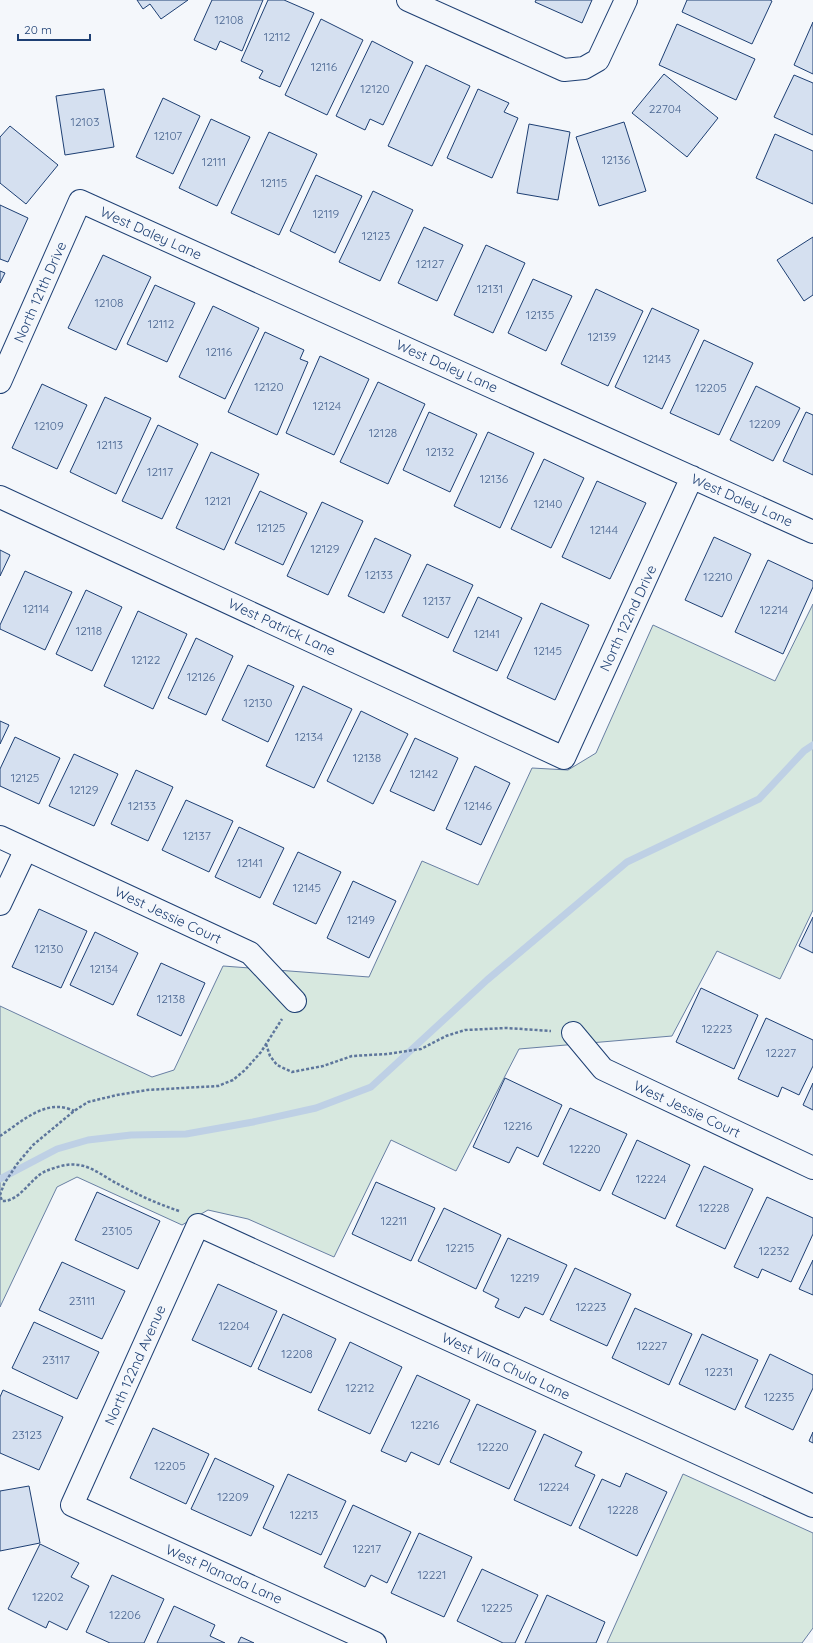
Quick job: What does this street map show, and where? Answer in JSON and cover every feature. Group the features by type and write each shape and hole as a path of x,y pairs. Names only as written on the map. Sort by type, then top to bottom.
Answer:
{"street":[{"path":"408,0 549,65 564,70 584,68 598,60 626,0"},
{"name":"North 121th Drive","path":"0,382 80,201"},
{"name":"West Daley Lane","path":"80,201 813,532"},
{"name":"North 122nd Drive","path":"564,758 692,477"},
{"name":"West Patrick Lane","path":"0,497 564,758"},
{"name":"West Jessie Court","path":"0,837 250,953 295,1001"},
{"path":"0,904 26,849"},
{"name":"West Jessie Court","path":"573,1033 603,1069 813,1168"},
{"name":"North 122nd Avenue","path":"72,1505 198,1225"},
{"name":"West Villa Chula Lane","path":"198,1225 813,1506"},
{"name":"West Planada Lane","path":"72,1505 375,1643"}],"path":[{"path":"198,1225 185,1213 150,1201 91,1169 79,1165 56,1167 40,1174 17,1196 7,1202 2,1201 0,1195 4,1184 17,1164 33,1145 74,1110 88,1102 116,1095 147,1090 218,1086 233,1080 245,1070 261,1052 295,1001"},
{"path":"266,1043 270,1056 277,1065 292,1072 323,1066 352,1056 387,1054 421,1049 446,1036 465,1030 508,1028 573,1033"},
{"path":"0,1136 24,1120 48,1108 60,1107 74,1110"}],"shaded area":[{"path":"813,604 813,910 780,979 717,951 672,1036 519,1049 456,1171 391,1140 334,1257 248,1219 208,1210 182,1225 77,1177 57,1187 0,1307 0,1006 152,1077 174,1070 223,966 369,977 422,861 478,885 532,768 568,770 596,753 653,625 775,681"},
{"path":"683,1474 813,1533 813,1628 802,1643 607,1643"}],"building":[{"path":"137,0 188,0 161,19 150,4 143,9"},
{"path":"212,0 263,0 242,51 220,41 216,50 194,40"},
{"path":"268,0 284,0 314,13 280,87 259,78 263,71 241,61"},
{"path":"536,0 592,0 582,23 535,2"},
{"path":"687,0 772,1 752,44 682,12"},
{"path":"321,19 363,40 327,115 285,95"},
{"path":"813,22 813,74 794,65"},
{"path":"677,24 755,59 736,100 659,65"},
{"path":"372,41 413,62 383,125 370,119 365,130 336,116"},
{"path":"426,65 470,86 432,166 388,146"},
{"path":"664,74 718,118 687,157 632,113"},
{"path":"794,75 813,83 813,135 774,117"},
{"path":"104,89 114,147 65,155 56,96"},
{"path":"478,89 509,103 504,112 518,118 492,178 447,158"},
{"path":"163,98 200,116 173,174 136,157"},
{"path":"211,119 250,137 217,206 179,188"},
{"path":"624,122 646,191 599,206 576,137"},
{"path":"529,124 570,132 558,200 517,193"},
{"path":"10,126 58,165 26,204 0,183 0,137"},
{"path":"269,132 317,154 279,235 231,213"},
{"path":"775,134 813,151 813,204 756,178"},
{"path":"316,175 362,196 335,253 290,231"},
{"path":"373,191 413,210 380,281 339,262"},
{"path":"0,205 28,218 8,262 0,259"},
{"path":"424,227 463,245 437,301 398,283"},
{"path":"813,237 813,295 804,301 777,260"},
{"path":"486,245 525,263 493,333 454,315"},
{"path":"103,255 151,277 116,350 68,328"},
{"path":"0,271 5,273 0,283"},
{"path":"533,279 572,296 546,351 508,333"},
{"path":"155,285 195,303 167,362 127,344"},
{"path":"596,289 643,311 608,386 561,364"},
{"path":"213,306 259,328 225,399 179,377"},
{"path":"652,308 699,330 662,409 615,387"},
{"path":"265,332 304,350 300,359 308,362 277,435 228,412"},
{"path":"704,340 753,363 719,435 670,413"},
{"path":"320,356 369,379 334,455 286,433"},
{"path":"378,382 425,404 388,484 340,462"},
{"path":"42,384 87,405 57,469 12,448"},
{"path":"756,386 800,408 773,461 730,440"},
{"path":"105,397 151,418 116,494 70,472"},
{"path":"429,412 477,434 450,492 403,470"},
{"path":"806,412 813,415 813,475 783,461"},
{"path":"158,425 198,444 162,519 122,501"},
{"path":"488,432 534,453 500,528 454,506"},
{"path":"211,452 259,474 224,550 176,528"},
{"path":"544,459 584,478 551,548 511,529"},
{"path":"597,481 646,503 610,579 562,557"},
{"path":"260,491 307,513 283,565 235,543"},
{"path":"322,502 363,521 328,595 287,576"},
{"path":"714,537 751,554 722,617 685,600"},
{"path":"375,538 411,555 384,613 348,596"},
{"path":"0,550 10,555 0,576"},
{"path":"768,560 813,581 813,587 783,654 735,632"},
{"path":"427,564 473,585 448,638 402,616"},
{"path":"25,571 72,592 45,650 0,629 0,625"},
{"path":"86,590 122,607 92,671 56,654"},
{"path":"478,597 522,618 497,671 453,651"},
{"path":"541,603 589,625 555,700 507,678"},
{"path":"138,611 187,634 153,709 104,686"},
{"path":"196,638 233,656 206,715 168,698"},
{"path":"248,665 294,686 268,742 222,720"},
{"path":"303,686 352,709 314,788 266,766"},
{"path":"361,711 408,734 373,804 327,781"},
{"path":"0,721 9,725 0,744"},
{"path":"15,737 60,758 39,804 0,786 0,769"},
{"path":"415,738 458,758 434,811 390,791"},
{"path":"74,754 118,774 94,826 49,806"},
{"path":"475,766 510,783 481,845 446,829"},
{"path":"136,770 173,787 148,841 111,824"},
{"path":"186,800 233,821 209,872 162,850"},
{"path":"239,827 284,848 260,898 215,877"},
{"path":"298,852 341,872 316,924 273,904"},
{"path":"353,881 396,901 369,958 327,938"},
{"path":"39,909 87,931 61,988 12,967"},
{"path":"813,917 813,953 799,946"},
{"path":"95,932 138,953 113,1005 70,985"},
{"path":"161,963 205,983 181,1036 137,1015"},
{"path":"701,988 758,1015 734,1069 676,1042"},
{"path":"766,1018 813,1040 813,1066 799,1095 782,1087 778,1097 738,1079"},
{"path":"505,1078 562,1105 538,1157 517,1147 509,1163 473,1147"},
{"path":"813,1083 813,1110 803,1105"},
{"path":"570,1108 627,1134 600,1191 543,1164"},
{"path":"637,1140 690,1165 665,1219 612,1194"},
{"path":"704,1166 753,1189 725,1249 676,1226"},
{"path":"376,1182 435,1208 411,1261 352,1234"},
{"path":"97,1192 160,1221 138,1269 75,1240"},
{"path":"767,1197 813,1218 813,1234 791,1282 762,1269 758,1278 734,1267"},
{"path":"444,1208 501,1235 476,1289 418,1261"},
{"path":"508,1238 567,1265 543,1315 525,1307 519,1318 495,1307 499,1299 483,1291"},
{"path":"813,1260 813,1295 799,1289"},
{"path":"62,1262 125,1291 102,1339 39,1310"},
{"path":"575,1268 631,1294 607,1346 550,1320"},
{"path":"218,1284 277,1311 251,1367 192,1340"},
{"path":"635,1308 692,1334 669,1385 612,1358"},
{"path":"283,1314 336,1339 311,1393 258,1369"},
{"path":"34,1322 99,1352 77,1399 12,1368"},
{"path":"702,1334 758,1360 735,1410 679,1384"},
{"path":"350,1342 402,1367 370,1434 318,1410"},
{"path":"770,1354 813,1375 813,1388 793,1430 745,1407"},
{"path":"417,1375 470,1400 439,1465 411,1452 406,1462 381,1451"},
{"path":"3,1390 63,1417 39,1470 0,1453 0,1397"},
{"path":"477,1404 536,1431 509,1489 450,1462"},
{"path":"153,1428 209,1454 186,1504 130,1478"},
{"path":"813,1432 813,1443 809,1441"},
{"path":"544,1434 582,1452 575,1466 595,1475 571,1526 514,1500"},
{"path":"215,1458 274,1486 251,1536 191,1509"},
{"path":"626,1473 667,1492 637,1556 579,1528 602,1479 620,1487"},
{"path":"288,1474 346,1501 321,1555 263,1528"},
{"path":"29,1486 40,1543 0,1551 0,1491"},
{"path":"353,1505 411,1532 387,1583 371,1575 365,1587 324,1567"},
{"path":"419,1533 472,1557 444,1617 391,1593"},
{"path":"40,1544 79,1563 71,1577 89,1586 67,1630 49,1621 46,1628 8,1609"},
{"path":"482,1569 538,1595 515,1643 503,1643 457,1621"},
{"path":"112,1575 164,1599 144,1643 110,1643 86,1632"},
{"path":"547,1595 605,1622 596,1643 525,1643"},
{"path":"174,1606 215,1625 210,1636 225,1643 157,1643"},
{"path":"241,1637 254,1643 238,1643"}],"waterway":[{"path":"0,1179 57,1149 88,1140 131,1135 186,1134 253,1122 316,1108 371,1087 487,980 627,862 759,799 804,751 813,745"}]}
